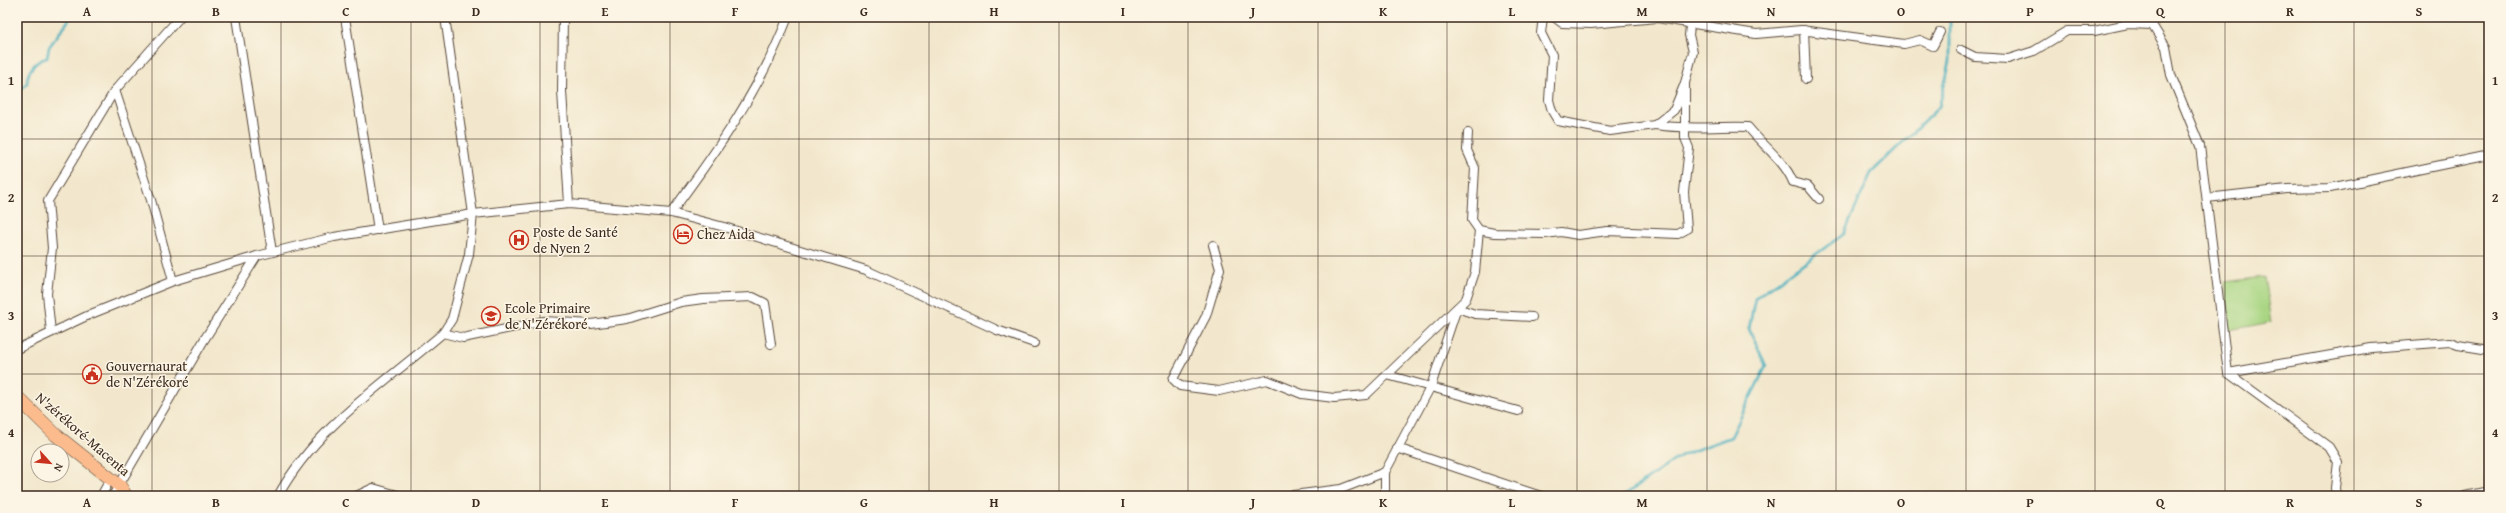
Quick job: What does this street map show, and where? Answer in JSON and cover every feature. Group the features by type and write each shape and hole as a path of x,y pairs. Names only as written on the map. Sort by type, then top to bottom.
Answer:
{"highway":[{"name":"N'zérékoré-Macenta","path":"17,397 116,492"},
{"name":"N'zérékoré-Macenta","path":"17,409 116,492"}],"street":[{"path":"51,332 47,294 52,248 48,201 114,90 180,17"},
{"path":"236,17 272,252"},
{"path":"345,17 378,230"},
{"path":"278,496 307,453 330,427 443,334 452,319 467,261 473,214 445,17"},
{"path":"563,17 562,91 569,204"},
{"path":"671,213 721,144 750,98 775,50 788,17"},
{"path":"1543,17 1541,33 1552,55 1549,100 1552,111 1558,120 1610,131 1654,125 1685,129 1718,126 1748,127 1762,145 1788,169 1793,182 1808,186 1819,199"},
{"path":"1554,17 1562,23 1591,24 1657,18 1691,20 1756,34 1804,30 1898,43 1920,40 1933,46 1940,32"},
{"path":"1654,125 1674,110 1685,83 1693,52 1689,35 1691,20"},
{"path":"1961,50 1975,57 2008,59 2034,51 2067,31 2094,30 2128,24 2152,25 2166,47 2171,75 2200,146 2228,373 2328,447 2338,462 2335,488 2336,496"},
{"path":"1804,30 1806,79"},
{"path":"1479,230 1494,233 1545,234 1561,232 1578,235 1607,231 1678,234 1687,229 1684,192 1689,148 1685,129 1685,83"},
{"path":"114,90 151,200 172,281"},
{"path":"1213,245 1220,269 1206,316 1173,379 1180,386 1220,391 1267,380 1302,394 1334,398 1366,395 1466,299 1475,272 1479,230 1472,220 1475,168 1467,150 1468,133"},
{"path":"2207,198 2288,189 2330,188 2489,155"},
{"path":"17,349 51,332 172,281 256,256 378,230 473,214 569,204 671,213 866,270 997,330 1034,343"},
{"path":"116,492 204,340 256,256"},
{"path":"443,334 463,338 544,321 591,324 628,319 681,302 753,297 765,303 771,344"},
{"path":"1457,308 1475,314 1532,317"},
{"path":"1385,496 1385,472 1431,386 1457,308"},
{"path":"2228,373 2371,348 2450,342 2458,345 2489,350"},
{"path":"1387,375 1518,411"},
{"path":"1397,448 1541,496"},
{"path":"1285,496 1341,489 1385,472"},
{"path":"356,496 373,488 401,496"},
{"path":"2465,496 2489,491"}],"green space":[{"path":"2264,277 2271,322 2229,330 2225,282"}],"waterway":[{"path":"20,90 27,83 28,75 32,67 39,61 47,58 49,47 71,17"},
{"path":"1623,496 1682,455 1731,437 1766,366 1749,329 1755,298 1844,234 1871,173 1939,107 1950,62 1950,17"}],"place":[{"name":"Chez Aida","path":"683,234"},
{"name":"Poste de Santé de Nyen 2","path":"519,240"},
{"name":"Ecole Primaire de N'Zérékoré","path":"491,316"},
{"name":"Gouvernaurat de N'Zérékoré","path":"92,374"}]}
